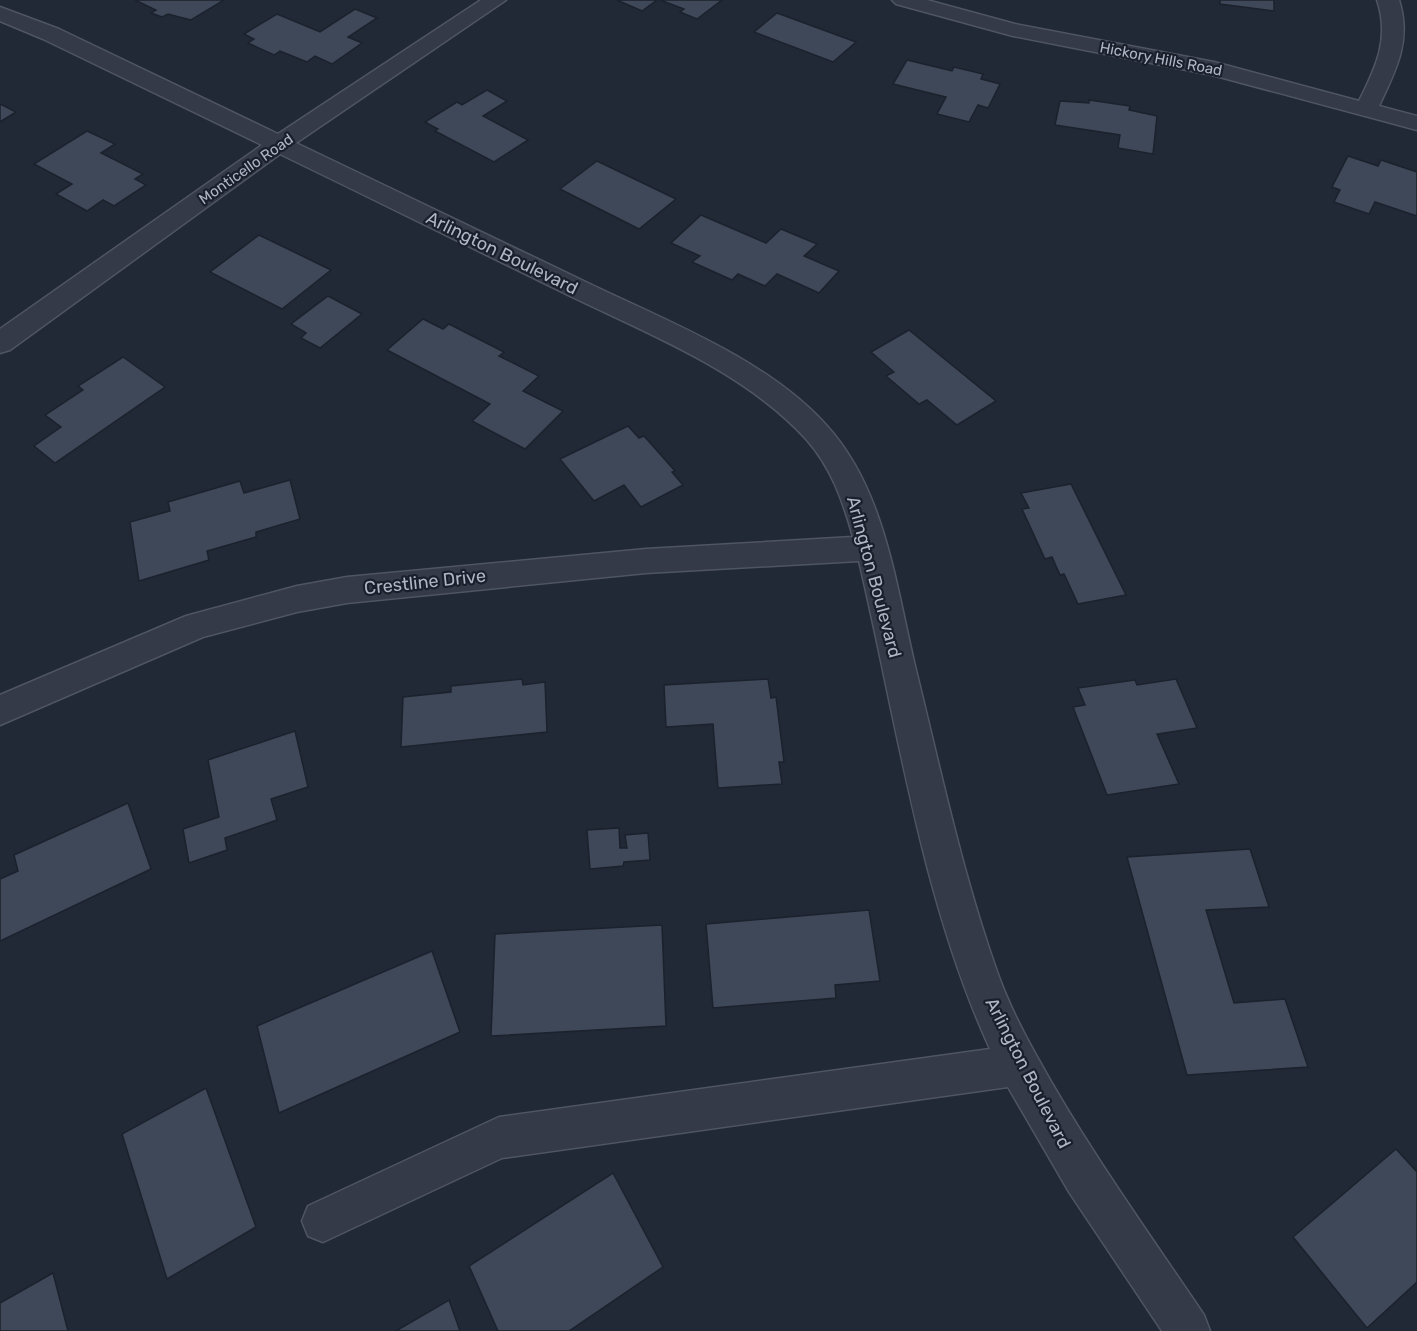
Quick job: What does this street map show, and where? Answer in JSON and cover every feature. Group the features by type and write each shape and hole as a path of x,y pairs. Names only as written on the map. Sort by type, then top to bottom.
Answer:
{"street":[{"name":"Monticello Road","path":"0,343 279,144 495,0"},
{"name":"Hickory Hills Road","path":"903,0 1013,30 1214,69 1417,123"},
{"path":"1366,110 1394,52 1396,32 1394,13 1388,0"},
{"name":"Arlington Boulevard","path":"0,13 51,34 690,343 751,379 807,422 830,449 849,480 870,548 929,799 973,957 994,1015 1054,1131 1188,1331"},
{"name":"Crestline Drive","path":"0,710 197,625 297,598 347,590 646,561 870,548"},
{"path":"323,1221 499,1138 1020,1065"}],"building":[{"path":"135,0 224,0 191,20 168,14 162,17 151,13 156,10"},
{"path":"617,0 657,0 642,11"},
{"path":"660,0 722,0 697,19 680,12 684,9"},
{"path":"1220,0 1274,0 1274,11 1220,4"},
{"path":"355,9 377,18 348,37 362,43 332,64 315,56 307,62 280,51 274,55 248,43 254,39 244,34 277,14 320,32"},
{"path":"777,13 856,42 833,62 754,32"},
{"path":"907,60 952,71 954,67 983,74 981,79 1000,84 988,108 978,105 969,122 937,114 946,97 893,84"},
{"path":"487,90 507,101 483,116 528,140 494,162 435,131 438,129 425,122 457,102 462,105"},
{"path":"1089,100 1130,106 1129,110 1157,116 1153,154 1118,148 1120,135 1055,125 1060,101 1089,103"},
{"path":"0,104 16,112 0,122"},
{"path":"87,131 115,144 101,153 143,174 135,179 146,185 114,206 103,200 87,211 56,194 72,184 34,164"},
{"path":"1348,156 1378,166 1381,160 1417,172 1417,216 1375,202 1369,214 1334,202 1340,190 1332,187"},
{"path":"597,161 676,199 639,229 560,189"},
{"path":"701,215 766,243 781,229 817,244 804,256 839,271 819,293 777,274 765,286 738,274 732,280 692,262 700,256 671,243"},
{"path":"259,235 331,270 282,309 210,272"},
{"path":"328,296 362,314 320,348 301,338 306,333 291,324"},
{"path":"423,319 443,329 449,324 504,352 499,356 539,376 523,391 563,411 525,449 472,421 490,404 387,350"},
{"path":"909,330 996,401 957,425 927,400 919,404 886,376 894,372 871,352"},
{"path":"123,357 165,387 55,463 34,446 61,427 45,415 83,390 78,386"},
{"path":"628,426 639,438 644,436 675,471 672,472 683,485 641,507 624,485 594,501 560,459"},
{"path":"290,480 300,519 256,532 256,537 207,551 209,560 139,581 130,522 170,511 168,502 240,481 244,493"},
{"path":"1071,484 1126,595 1078,604 1064,574 1060,575 1052,557 1045,559 1022,509 1029,508 1021,493"},
{"path":"522,679 523,685 545,682 547,732 401,747 403,697 451,692 451,686"},
{"path":"768,679 771,698 776,697 784,762 779,762 782,784 718,788 713,724 666,727 664,685"},
{"path":"1176,679 1197,728 1157,734 1179,784 1107,795 1073,707 1085,705 1078,688 1135,680 1137,685"},
{"path":"295,731 308,787 271,799 277,820 225,838 227,850 189,863 183,829 219,817 208,760"},
{"path":"128,803 151,869 0,941 0,879 18,871 14,855"},
{"path":"619,828 620,848 627,848 625,835 648,833 650,860 624,862 623,866 590,869 587,830"},
{"path":"1250,849 1269,907 1206,910 1234,1003 1285,999 1308,1067 1187,1075 1127,857"},
{"path":"869,910 880,981 835,985 836,998 713,1008 706,924"},
{"path":"662,925 666,1026 491,1036 495,934"},
{"path":"432,951 460,1032 279,1113 257,1026"},
{"path":"206,1088 256,1227 167,1279 122,1134"},
{"path":"1396,1149 1417,1172 1417,1282 1367,1328 1293,1237"},
{"path":"613,1173 663,1267 569,1331 498,1331 469,1266"},
{"path":"53,1273 68,1331 0,1331 0,1303"},
{"path":"449,1300 460,1331 396,1331"}]}
